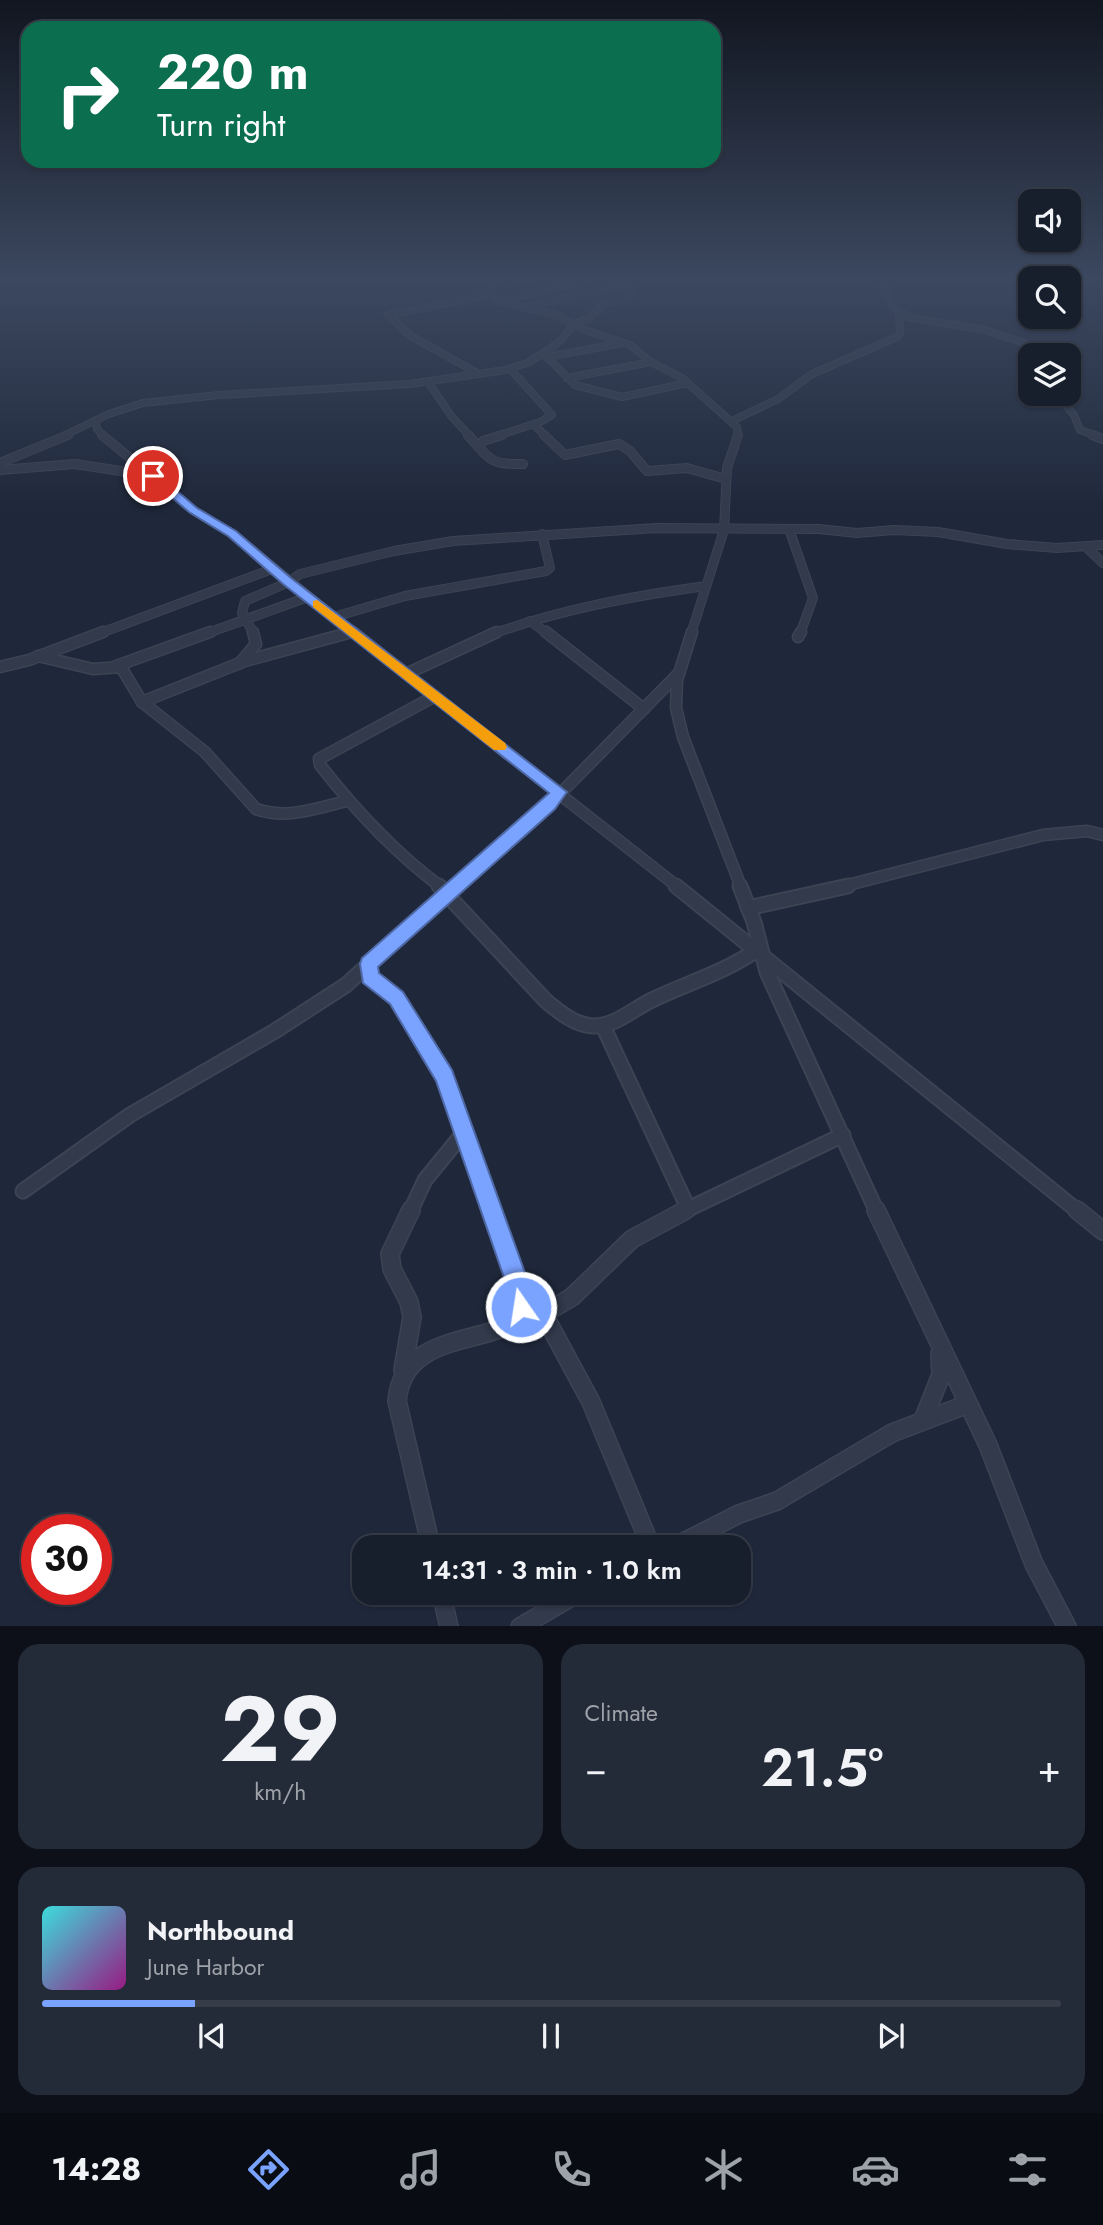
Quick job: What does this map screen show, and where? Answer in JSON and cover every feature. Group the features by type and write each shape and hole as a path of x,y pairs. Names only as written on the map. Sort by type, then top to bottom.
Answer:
{"street":[{"path":"449,357 480,374"},
{"path":"0,463 124,408 219,395 428,382 515,367 540,357"},
{"path":"547,357 578,386 624,397 688,383"},
{"path":"645,357 688,383 737,427 738,437 730,456 726,479 724,530 675,694 683,737 748,908 758,954 988,1445 1034,1564 1067,1626"},
{"path":"732,421 778,399 812,374 851,357"},
{"path":"567,378 651,362"},
{"path":"478,447 483,442 550,418 552,413 513,372 515,367"},
{"path":"428,382 452,417 496,464 523,464"},
{"path":"1066,406 1074,415 1080,430 1103,439"},
{"path":"96,420 100,432 108,441 193,510 232,534 272,569 559,792 1103,1231"},
{"path":"533,424 565,455 619,444 630,451 648,471 693,469 726,479"},
{"path":"0,470 75,464 153,476"},
{"path":"240,663 255,649 256,644 255,636 244,620 241,608 245,601 305,573 423,545 542,534 657,528 828,529 857,533 894,530 937,532 1023,546 1087,548 1103,545"},
{"path":"789,529 813,598 798,636"},
{"path":"334,617 405,597 545,571 549,569 549,564 542,534"},
{"path":"1087,548 1103,563"},
{"path":"0,667 38,656 272,569"},
{"path":"406,674 478,639 530,621 630,596 706,586"},
{"path":"38,656 99,670 116,667 308,597"},
{"path":"530,621 579,656 644,709"},
{"path":"142,702 204,675 240,663 315,639 353,632"},
{"path":"116,667 124,670 142,702 205,752 256,808 266,814 347,801"},
{"path":"23,1191 113,1126 329,997 549,804 680,672"},
{"path":"435,696 329,751 319,759 324,773 347,801 413,866 447,892 546,1001 572,1020 603,1026 666,993 721,973 758,954"},
{"path":"748,908 946,863 1022,840 1078,831 1103,835"},
{"path":"369,964 370,977 397,998 445,1077 520,1292 521,1307 509,1326"},
{"path":"603,1026 688,1208"},
{"path":"428,1535 396,1388 403,1371 412,1314 393,1273 390,1254 425,1180 465,1131"},
{"path":"403,1371 424,1355 446,1344 543,1313 573,1296 626,1244 688,1208 733,1190 818,1144 843,1135"},
{"path":"543,1313 591,1402 646,1535"},
{"path":"923,1420 941,1375 937,1340"},
{"path":"698,1535 739,1514 777,1501 869,1446 923,1420 968,1404"},
{"path":"445,1605 449,1626"},
{"path":"520,1626 557,1605"}],"slow traffic":[{"path":"317,604 499,747"}],"route":[{"path":"153,476 193,510 232,534 287,581 559,792 514,836 380,952 369,964 368,973 373,981 397,998 445,1077 520,1292 521,1307"}]}
